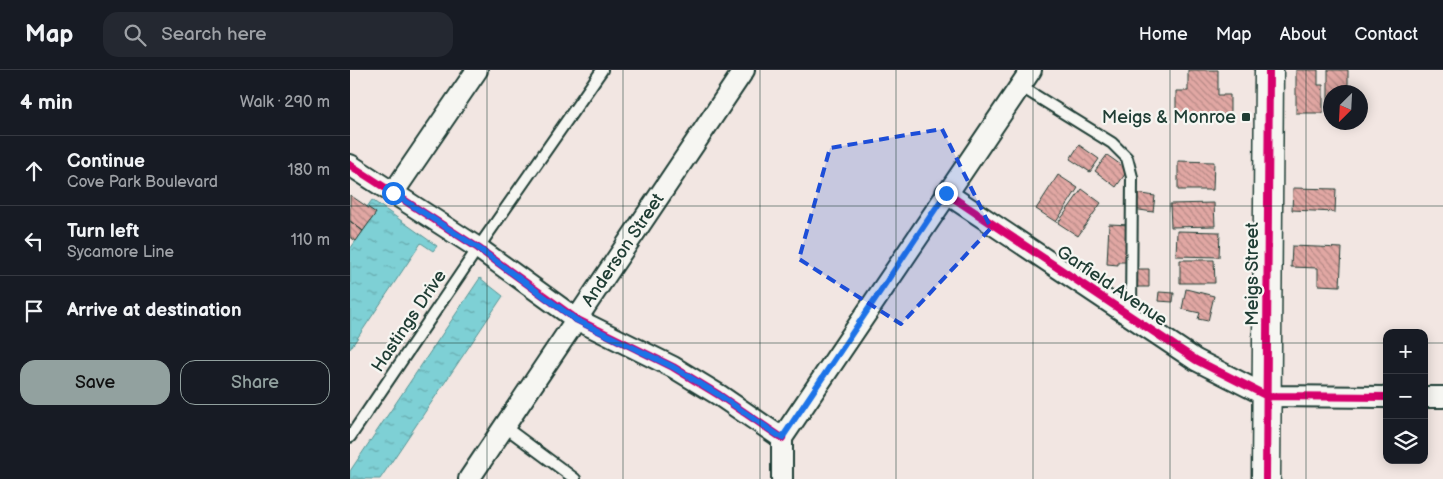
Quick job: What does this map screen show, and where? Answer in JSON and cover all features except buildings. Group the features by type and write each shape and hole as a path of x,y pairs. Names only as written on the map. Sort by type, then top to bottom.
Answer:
{"street":[{"path":"393,193 477,70"},
{"name":"Anderson Street","path":"469,479 744,70"},
{"name":"Meigs Street","path":"1266,479 1269,70"},
{"path":"782,479 782,438 1025,78"},
{"path":"350,165 478,248 576,320 673,367 719,395 782,438"},
{"name":"Garfield Avenue","path":"946,193 1196,360 1266,396"},
{"path":"1266,396 1383,397"},
{"path":"1428,397 1443,397"}],"lane":[{"name":"Hastings Drive","path":"350,436 602,70"},
{"path":"1025,78 1112,143 1127,158 1132,177 1131,316"},
{"path":"505,427 574,479"}],"highlighted area":[{"path":"942,129 991,228 901,324 799,259 830,148"}],"water":[{"path":"372,200 437,246 433,251 421,243 350,349 350,249 376,213 367,207"},
{"path":"480,278 503,296 380,479 350,479 350,471"}],"cycle path":[{"path":"1266,479 1269,70"},
{"path":"350,165 478,248 576,319 673,367 719,395 782,438"},
{"path":"946,193 1196,360 1267,396 1383,397"}],"place":[{"name":"Meigs & Monroe","path":"1246,117"}],"route":[{"path":"393,193 478,248 576,320 673,367 719,395 782,438 946,193"}]}
